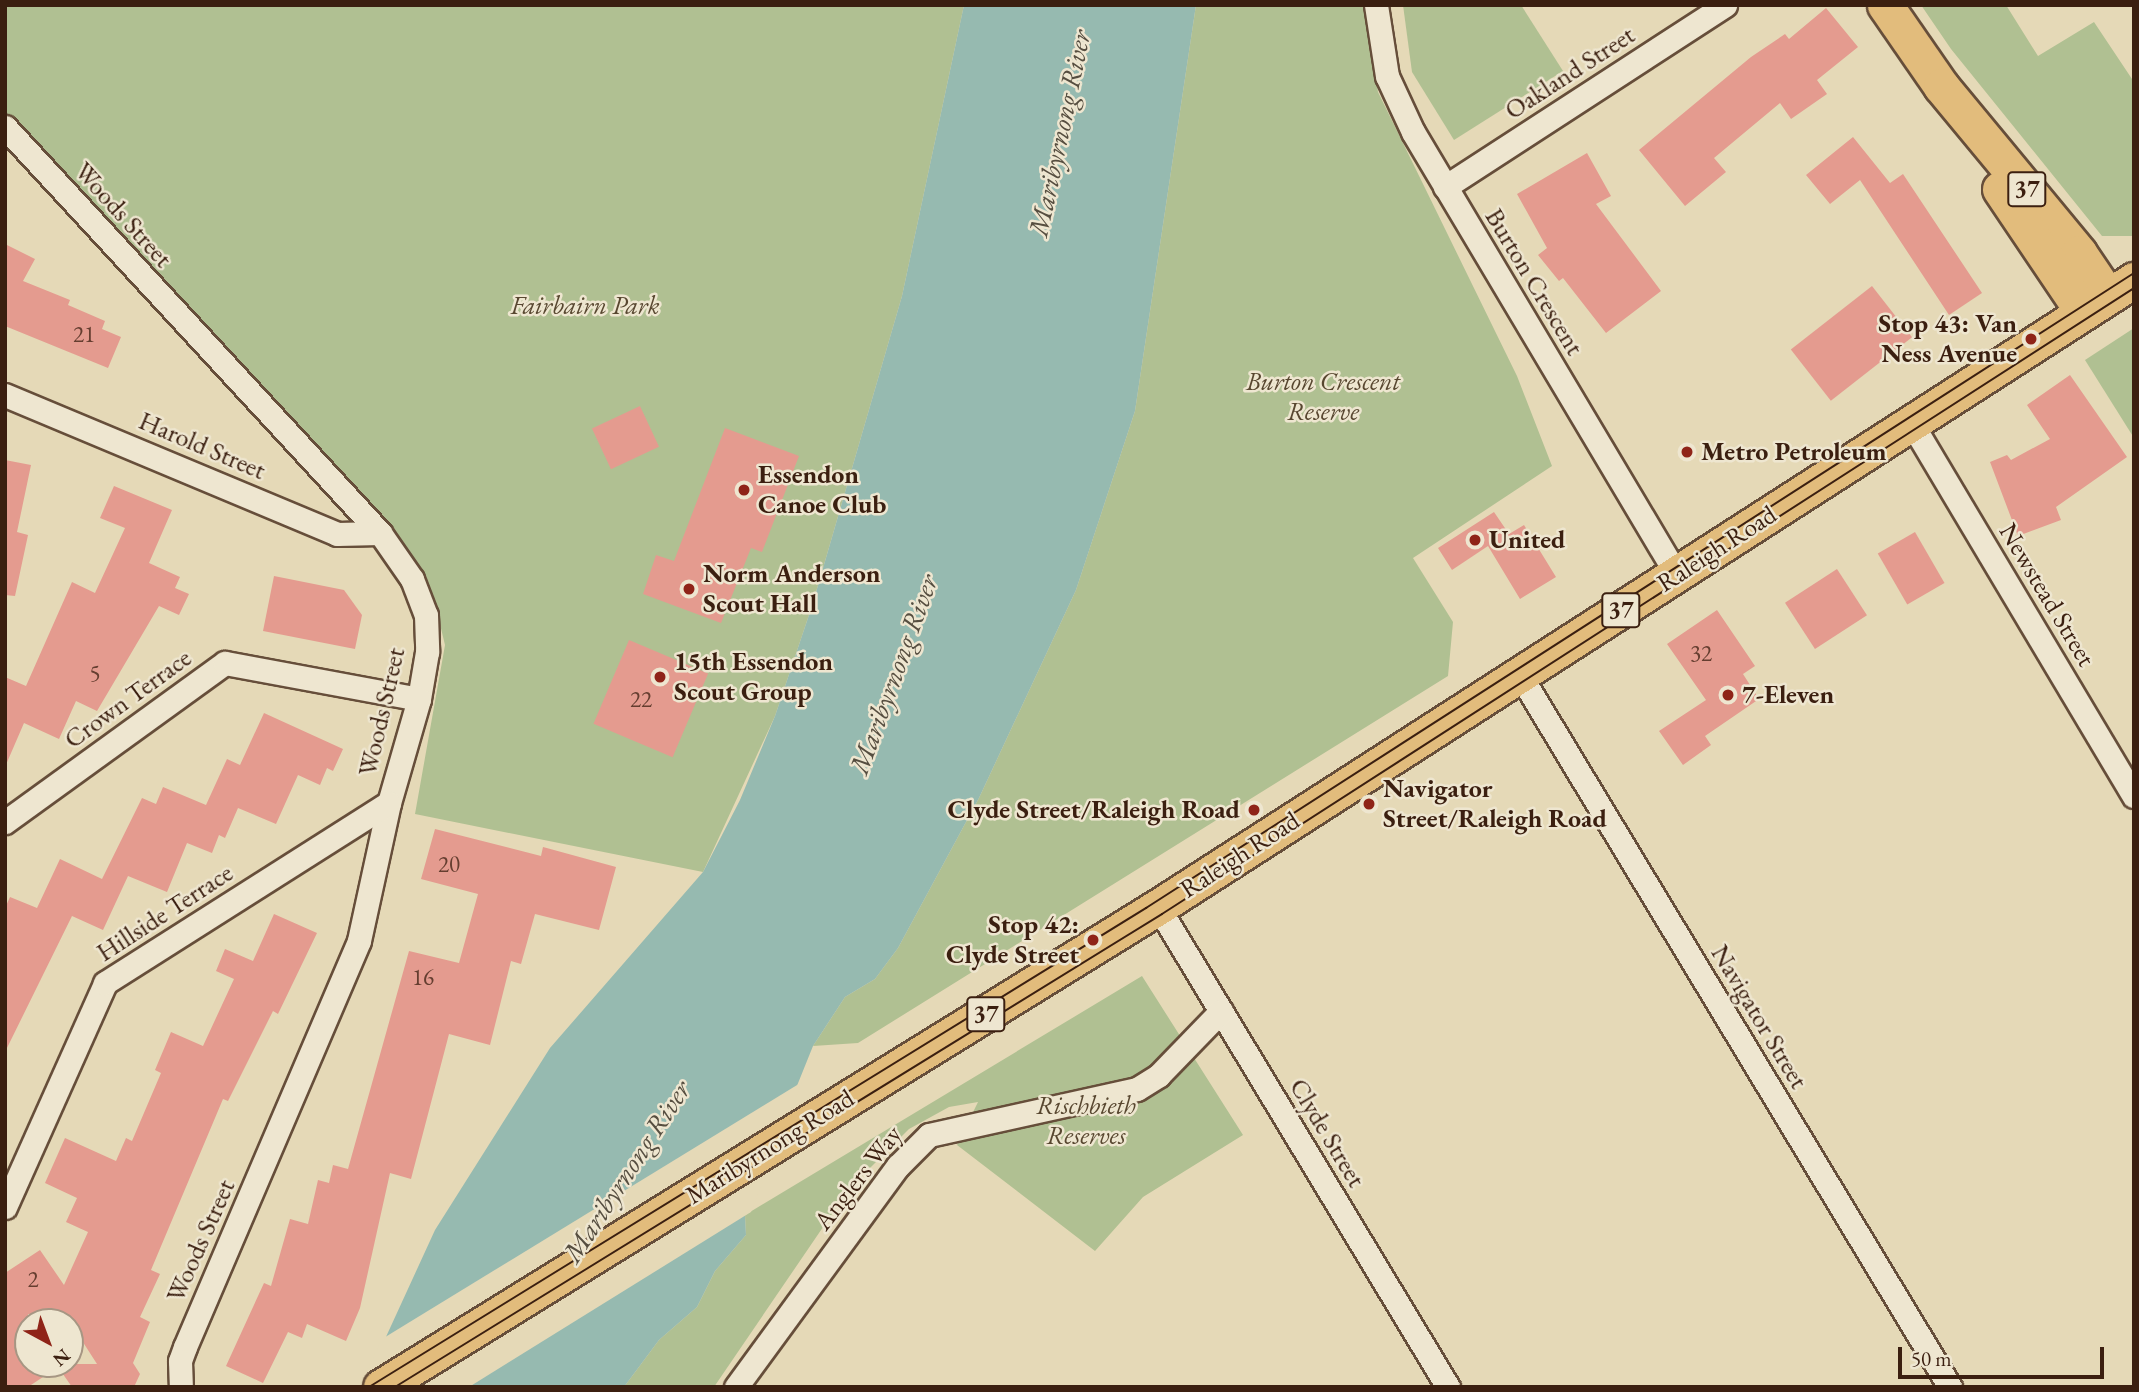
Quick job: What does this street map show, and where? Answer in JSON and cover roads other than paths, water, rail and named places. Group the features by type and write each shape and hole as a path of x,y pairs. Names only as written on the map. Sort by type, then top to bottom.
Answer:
{"main road":[{"name":"37","path":"1885,5 1941,86 2079,253 2108,296"},
{"name":"Raleigh Road","path":"1158,908 2108,296"},
{"name":"Maribyrnong Road","path":"382,1387 1158,908"}],"street":[{"name":"Burton Crescent","path":"1376,5 1387,76 1445,187 1677,575"},
{"name":"Oakland Street","path":"1445,187 1725,5"},
{"name":"Woods Street","path":"5,127 380,533 412,579 426,615 427,652 419,699 389,803 359,941 185,1347 180,1361 181,1387"},
{"name":"Harold Street","path":"5,395 337,534 380,533"},
{"name":"Newstead Street","path":"1912,424 2134,796"},
{"name":"Crown Terrace","path":"5,822 225,663 419,699"},
{"name":"Navigator Street","path":"1520,676 1950,1387"},
{"name":"Hillside Terrace","path":"5,1207 105,983 389,803"},
{"name":"Clyde Street","path":"1158,908 1448,1387"},
{"name":"Anglers Way","path":"736,1387 898,1166 929,1135 1138,1089 1158,1075 1221,1011"}],"water":[{"name":"Maribyrnong River","path":"964,5 1196,5 1135,411 1076,590 979,798 898,948 875,979 845,997 813,1046 745,1215 746,1235 715,1271 697,1307 659,1340 624,1387 363,1387 435,1230 550,1048 703,872 740,800 775,716 812,606 902,296"}],"tram line":[{"path":"369,1387 1146,908 2134,273"},
{"path":"395,1387 1162,914 2134,288"}],"place":[{"name":"Stop 43: Van Ness Avenue","path":"2031,339"},
{"name":"Metro Petroleum","path":"1687,452"},
{"name":"Essendon Canoe Club","path":"744,490"},
{"name":"United","path":"1475,540"},
{"name":"Norm Anderson Scout Hall","path":"689,589"},
{"name":"15th Essendon Scout Group","path":"660,677"},
{"name":"7-Eleven","path":"1728,695"},
{"name":"Navigator Street/Raleigh Road","path":"1369,804"},
{"name":"Clyde Street/Raleigh Road","path":"1254,810"},
{"name":"Stop 42: Clyde Street","path":"1093,940"}],"park label":[{"name":"Fairbairn Park","path":"585,306"},
{"name":"Burton Crescent Reserve","path":"1323,397"},
{"name":"Rischbieth Reserves","path":"1086,1121"}]}
